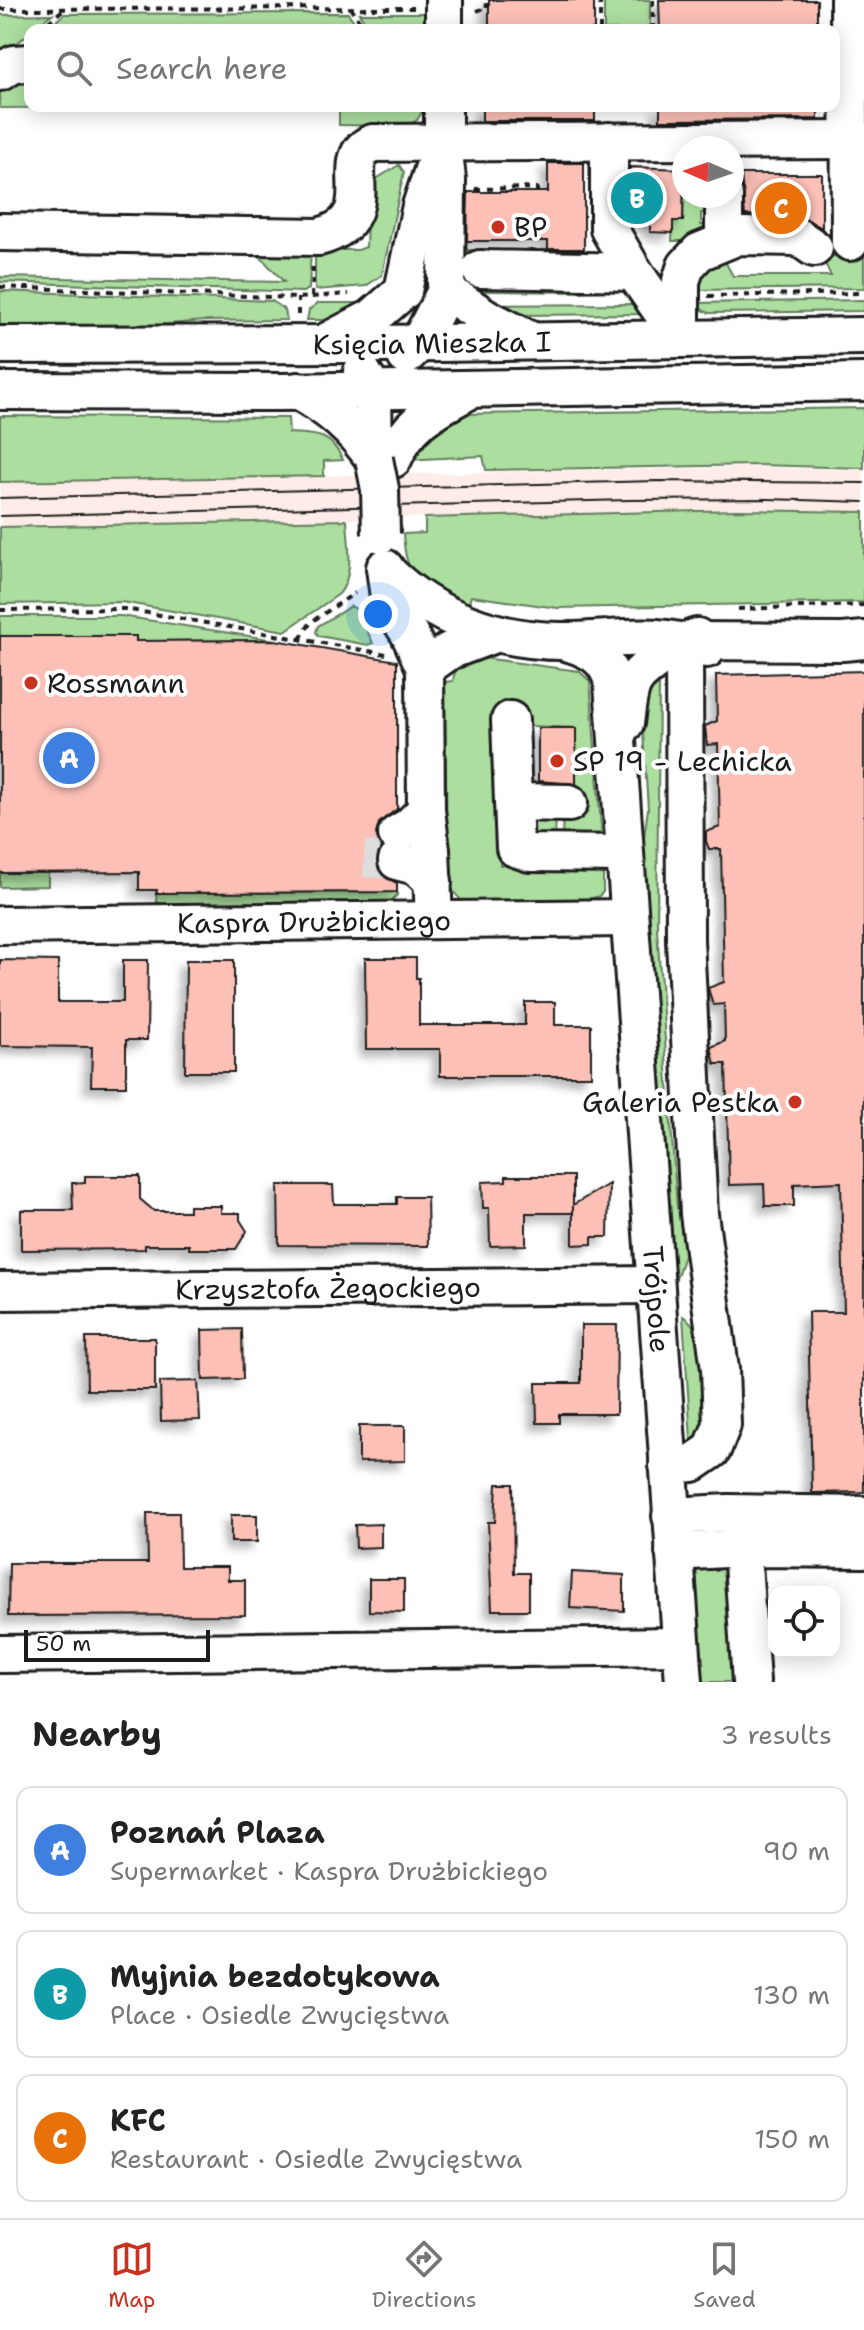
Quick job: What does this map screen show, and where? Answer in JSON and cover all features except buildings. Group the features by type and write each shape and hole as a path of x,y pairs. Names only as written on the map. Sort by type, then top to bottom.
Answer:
{"street":[{"path":"681,339 679,296 686,266 727,225 737,247 814,248 857,242 849,140 849,0"},
{"path":"0,72 14,64 24,63"},
{"path":"373,390 419,343 446,291 447,180 443,112"},
{"path":"744,143 849,140"},
{"path":"609,141 609,229 634,272 681,339"},
{"path":"0,232 319,237 342,229 353,215 357,161 366,145 386,142 672,143"},
{"path":"382,469 400,441 421,419 473,389 444,370 419,343 403,291 421,206 443,142"},
{"path":"480,269 634,272"},
{"path":"322,344 372,318 403,291"},
{"path":"446,291 485,317 534,342"},
{"name":"Księcia Mieszka I","path":"0,345 534,342 864,336"},
{"path":"322,344 346,355 360,368 373,390 382,469 381,534 390,604 409,633 425,668 426,810 434,920"},
{"name":"Księcia Mieszka I","path":"0,391 298,391 864,382"},
{"path":"298,391 329,408 344,421 382,469"},
{"path":"386,571 418,600 494,634 562,641 585,647 601,659 610,672 618,760"},
{"path":"425,668 449,651 494,634"},
{"path":"562,641 649,636 684,641 853,640"},
{"path":"618,760 633,682 684,641"},
{"path":"668,1465 693,1463 712,1450 722,1425 720,1369 699,1214 685,940 684,641"},
{"path":"510,720 515,848 530,853 625,854"},
{"name":"Trójpole","path":"618,760 684,1682"},
{"path":"513,802 569,803"},
{"path":"426,810 410,826 397,847 433,881"},
{"name":"Kaspra Drużbickiego","path":"0,925 628,918"},
{"name":"Krzysztofa Żegockiego","path":"0,1291 655,1295 682,1303 706,1273"},
{"path":"672,1534 729,1513 864,1515"},
{"path":"672,1534 742,1548 864,1549"},
{"path":"742,1548 751,1682"},
{"path":"0,1654 681,1646"}],"path":[{"path":"653,0 653,24"},
{"path":"598,3 600,24"},
{"path":"0,9 350,7 448,12 489,5"},
{"path":"350,7 362,24"},
{"path":"46,24 65,8"},
{"path":"312,297 313,265"},
{"path":"0,287 312,297 351,294"},
{"path":"300,639 311,622 355,593"},
{"path":"0,610 125,609 391,655"}],"shaded area":[{"path":"757,467 864,470 864,512 738,510 0,527 0,482"}],"green space":[{"path":"604,0 650,0 650,24 604,24"},
{"path":"348,13 356,24 53,24 64,14"},
{"path":"359,13 425,13 425,24 367,24"},
{"path":"52,14 38,24 24,24 24,38 0,56 0,15"},
{"path":"24,74 24,108 0,108 0,80"},
{"path":"339,112 422,112 417,120 407,126 339,125"},
{"path":"399,165 404,172 382,275 366,286 315,290 315,250 358,250 366,247 368,184"},
{"path":"683,208 717,208 717,213 701,213 701,225 712,227 690,241 672,241 673,221 683,221"},
{"path":"253,249 311,249 309,289 303,292 0,282 0,277 284,282"},
{"path":"465,250 474,250 474,269 625,290 482,291 470,281"},
{"path":"864,254 864,288 689,290 689,282 722,256 733,276 831,276 822,257"},
{"path":"0,291 272,301 285,310 287,320 204,321 99,330 0,332"},
{"path":"864,300 864,311 709,313 696,303"},
{"path":"318,303 377,303 345,320 307,320 309,310"},
{"path":"644,304 654,314 510,315 477,305"},
{"path":"864,408 864,468 757,465 486,470 483,456 403,460 406,447 462,414"},
{"path":"0,416 288,418 289,433 327,440 343,460 324,461 324,476 0,482"},
{"path":"738,510 864,512 864,602 558,608 471,596 468,607 424,582 410,568 404,549 403,534 425,533 425,518"},
{"path":"347,520 349,558 344,586 339,594 285,631 122,602 0,604 0,527"},
{"path":"351,606 356,609 373,643 368,645 319,636 316,632 318,626"},
{"path":"0,616 121,616 275,640 156,641 156,644 0,637"},
{"path":"483,658 579,671 590,681 603,853 562,841 563,813 575,812 576,728 530,726 501,707 500,865 603,866 603,892 588,900 588,908 468,905 450,885 447,876 445,682 453,681 456,671 463,664"},
{"path":"659,681 657,929 677,1208 689,1219 684,1255 671,1290 639,872 648,809 640,686"},
{"path":"556,813 555,840 529,838 519,818"},
{"path":"0,873 48,873 48,886 0,887"},
{"path":"397,892 388,904 167,906 157,902 156,893"},
{"path":"683,1316 693,1325 704,1356 704,1413 697,1442 691,1439"},
{"path":"698,1566 724,1566 728,1569 739,1682 696,1682 693,1571"}],"tunnel":[{"path":"364,859 397,861"}],"tram line":[{"path":"0,498 656,481 864,483"},
{"path":"0,516 629,500 864,502"}],"place":[{"name":"Myjnia bezdotykowa","path":"637,198"},
{"name":"KFC","path":"781,208"},
{"name":"BP","path":"498,227"},
{"name":"Rossmann","path":"31,683"},
{"name":"Poznań Plaza","path":"69,758"},
{"name":"SP 19 - Lechicka","path":"557,761"},
{"name":"Galeria Pestka","path":"795,1102"}]}
